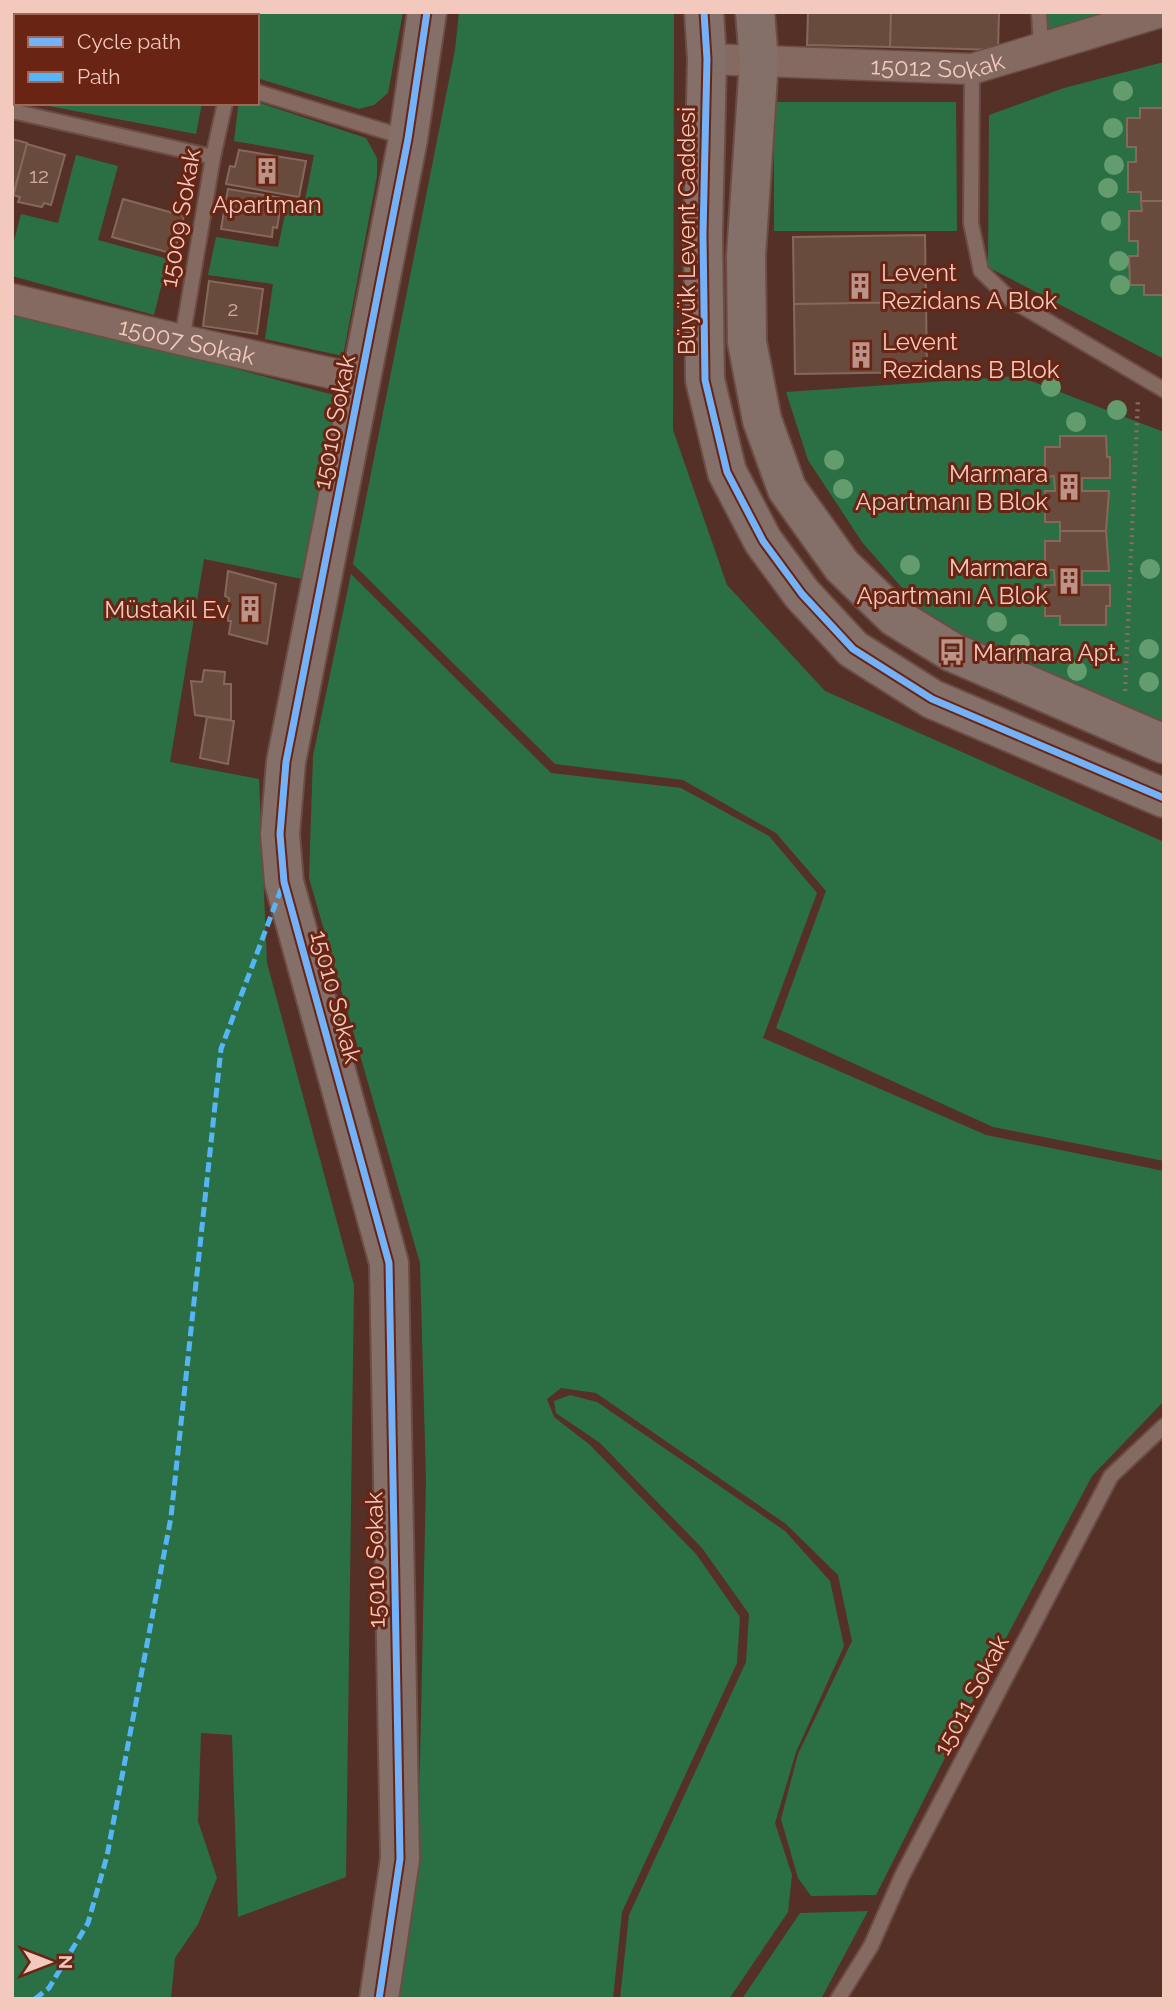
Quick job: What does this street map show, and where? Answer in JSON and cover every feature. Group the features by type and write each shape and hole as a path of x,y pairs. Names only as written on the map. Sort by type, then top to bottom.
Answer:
{"street":[{"name":"15010 Sokak","path":"379,1999 400,1859 388,1263 284,882 280,834 286,762 408,139 427,12"},
{"name":"Büyük Levent Caddesi","path":"705,12 708,59 703,234 705,380 727,472 763,541 803,594 853,649 932,699 1164,798"},
{"path":"755,12 759,61 746,256 747,342 762,420 787,489 842,566 895,617 952,652 1164,744"},
{"name":"15012 Sokak","path":"708,59 972,69 1161,12"},
{"name":"15007 Sokak","path":"12,299 362,380"}],"lane":[{"path":"1039,12 1041,49"},
{"path":"972,69 971,223 981,271 1010,299 1164,390"},
{"path":"259,93 408,139"},
{"name":"15009 Sokak","path":"182,340 213,157 225,105"},
{"path":"12,111 213,157"},
{"name":"15011 Sokak","path":"838,1999 871,1946 902,1876 1111,1476 1164,1426"}],"path":[{"path":"1127,660 1139,376"}],"green space":[{"path":"403,12 388,93 374,105 359,109 259,79 259,14 250,14"},
{"path":"459,12 674,12 673,430 727,585 825,691 1164,842 1164,1161 993,1127 776,1028 826,891 776,833 683,780 555,764 353,564 455,50"},
{"path":"1046,12 1113,12 1046,31"},
{"path":"12,34 14,100 12,99"},
{"path":"1164,62 1164,359 988,267 989,115 1064,88"},
{"path":"774,102 956,102 957,231 774,231"},
{"path":"259,103 366,138 377,158 377,176 343,356 265,339 273,284 208,275 216,237 278,247 288,201 304,205 314,155 234,141 238,107 259,105"},
{"path":"44,105 202,105 196,134"},
{"path":"76,155 118,166 98,240 168,259 154,315 12,276 12,248 21,214 58,223"},
{"path":"12,309 341,397 307,580 204,559 170,762 259,779 267,963 354,1285 346,1877 238,1917 232,1735 201,1733 198,1821 217,1878 198,1924 175,1958 171,1999 12,1999"},
{"path":"1018,376 1164,432 1164,722 1027,665 931,621 862,542 808,460 786,392"},
{"path":"351,574 551,773 681,788 769,836 817,893 763,1038 986,1135 1164,1171 1164,1401 1092,1476 990,1668 876,1895 811,1896 798,1878 781,1819 798,1754 852,1641 838,1575 786,1524 596,1393 561,1388 547,1399 554,1417 590,1445 696,1554 740,1617 737,1663 622,1912 613,1999 396,1999 418,1854 426,1480 420,1263 309,878 313,756"},
{"path":"570,1395 597,1402 785,1531 830,1581 844,1646 796,1752 775,1823 792,1875 788,1912 729,1999 620,1999 629,1915 746,1662 749,1614 702,1548 600,1443 556,1413 554,1401"},
{"path":"868,1911 821,1999 742,1999 800,1913"}],"building":[{"path":"12,12 37,12 14,14 12,25"},
{"path":"37,12 78,12 78,14"},
{"path":"78,12 118,12 118,14"},
{"path":"118,12 159,12 158,14"},
{"path":"808,12 891,12 890,47 807,45"},
{"path":"891,12 999,12 998,50 890,47"},
{"path":"1140,108 1164,108 1164,201 1141,201 1141,192 1128,192 1128,162 1136,162 1136,147 1127,147 1127,118 1140,118"},
{"path":"12,139 27,143 13,197 12,196"},
{"path":"27,144 65,155 51,205 44,203 42,207 18,202 20,197 13,195"},
{"name":"Apartman","path":"239,150 306,161 299,197 226,184 230,166 235,167"},
{"name":"Apartman","path":"228,189 282,198 277,228 273,227 272,237 221,229"},
{"path":"123,199 184,216 174,254 112,237"},
{"path":"1141,201 1164,201 1164,295 1144,295 1144,285 1130,285 1129,256 1138,256 1138,241 1129,241 1129,211 1142,211"},
{"name":"Levent Rezidans A Blok","path":"925,235 926,302 794,304 793,237"},
{"path":"209,281 263,289 257,334 203,326"},
{"name":"Levent Rezidans B Blok","path":"926,302 927,372 795,374 794,304"},
{"name":"Marmara Apartmanı B Blok","path":"1060,436 1106,436 1110,478 1082,478 1082,491 1109,491 1106,531 1060,531 1060,522 1045,522 1045,491 1055,491 1054,476 1045,477 1045,447 1060,447"},
{"name":"Marmara Apartmanı A Blok","path":"1060,531 1106,531 1109,571 1082,571 1082,585 1110,585 1106,625 1060,625 1060,616 1045,616 1045,585 1055,585 1054,570 1045,570 1045,541 1060,541"},
{"name":"Müstakil Ev","path":"228,571 276,584 267,644 229,634 229,598 225,596"},
{"name":"Müstakil Ev","path":"204,670 225,672 224,684 231,684 231,720 195,715 191,681 202,682"},
{"path":"207,717 234,721 228,764 200,758"}],"marked path":[{"path":"35,1999 49,1988 88,1923 107,1856 171,1517 221,1049 283,884"}],"cycle path":[{"path":"379,1999 400,1859 389,1263 284,882 280,834 286,762 408,139 427,12"},
{"path":"704,12 707,59 703,234 705,380 727,472 763,541 802,594 853,649 932,699 1164,798"}],"place":[{"name":"Apartman","path":"267,171"},
{"name":"Levent Rezidans A Blok","path":"860,286"},
{"name":"Levent Rezidans B Blok","path":"861,355"},
{"name":"Marmara Apartmanı B Blok","path":"1069,487"},
{"name":"Marmara Apartmanı A Blok","path":"1069,581"},
{"name":"Müstakil Ev","path":"250,609"},
{"name":"Marmara Apt.","path":"952,652"}]}
